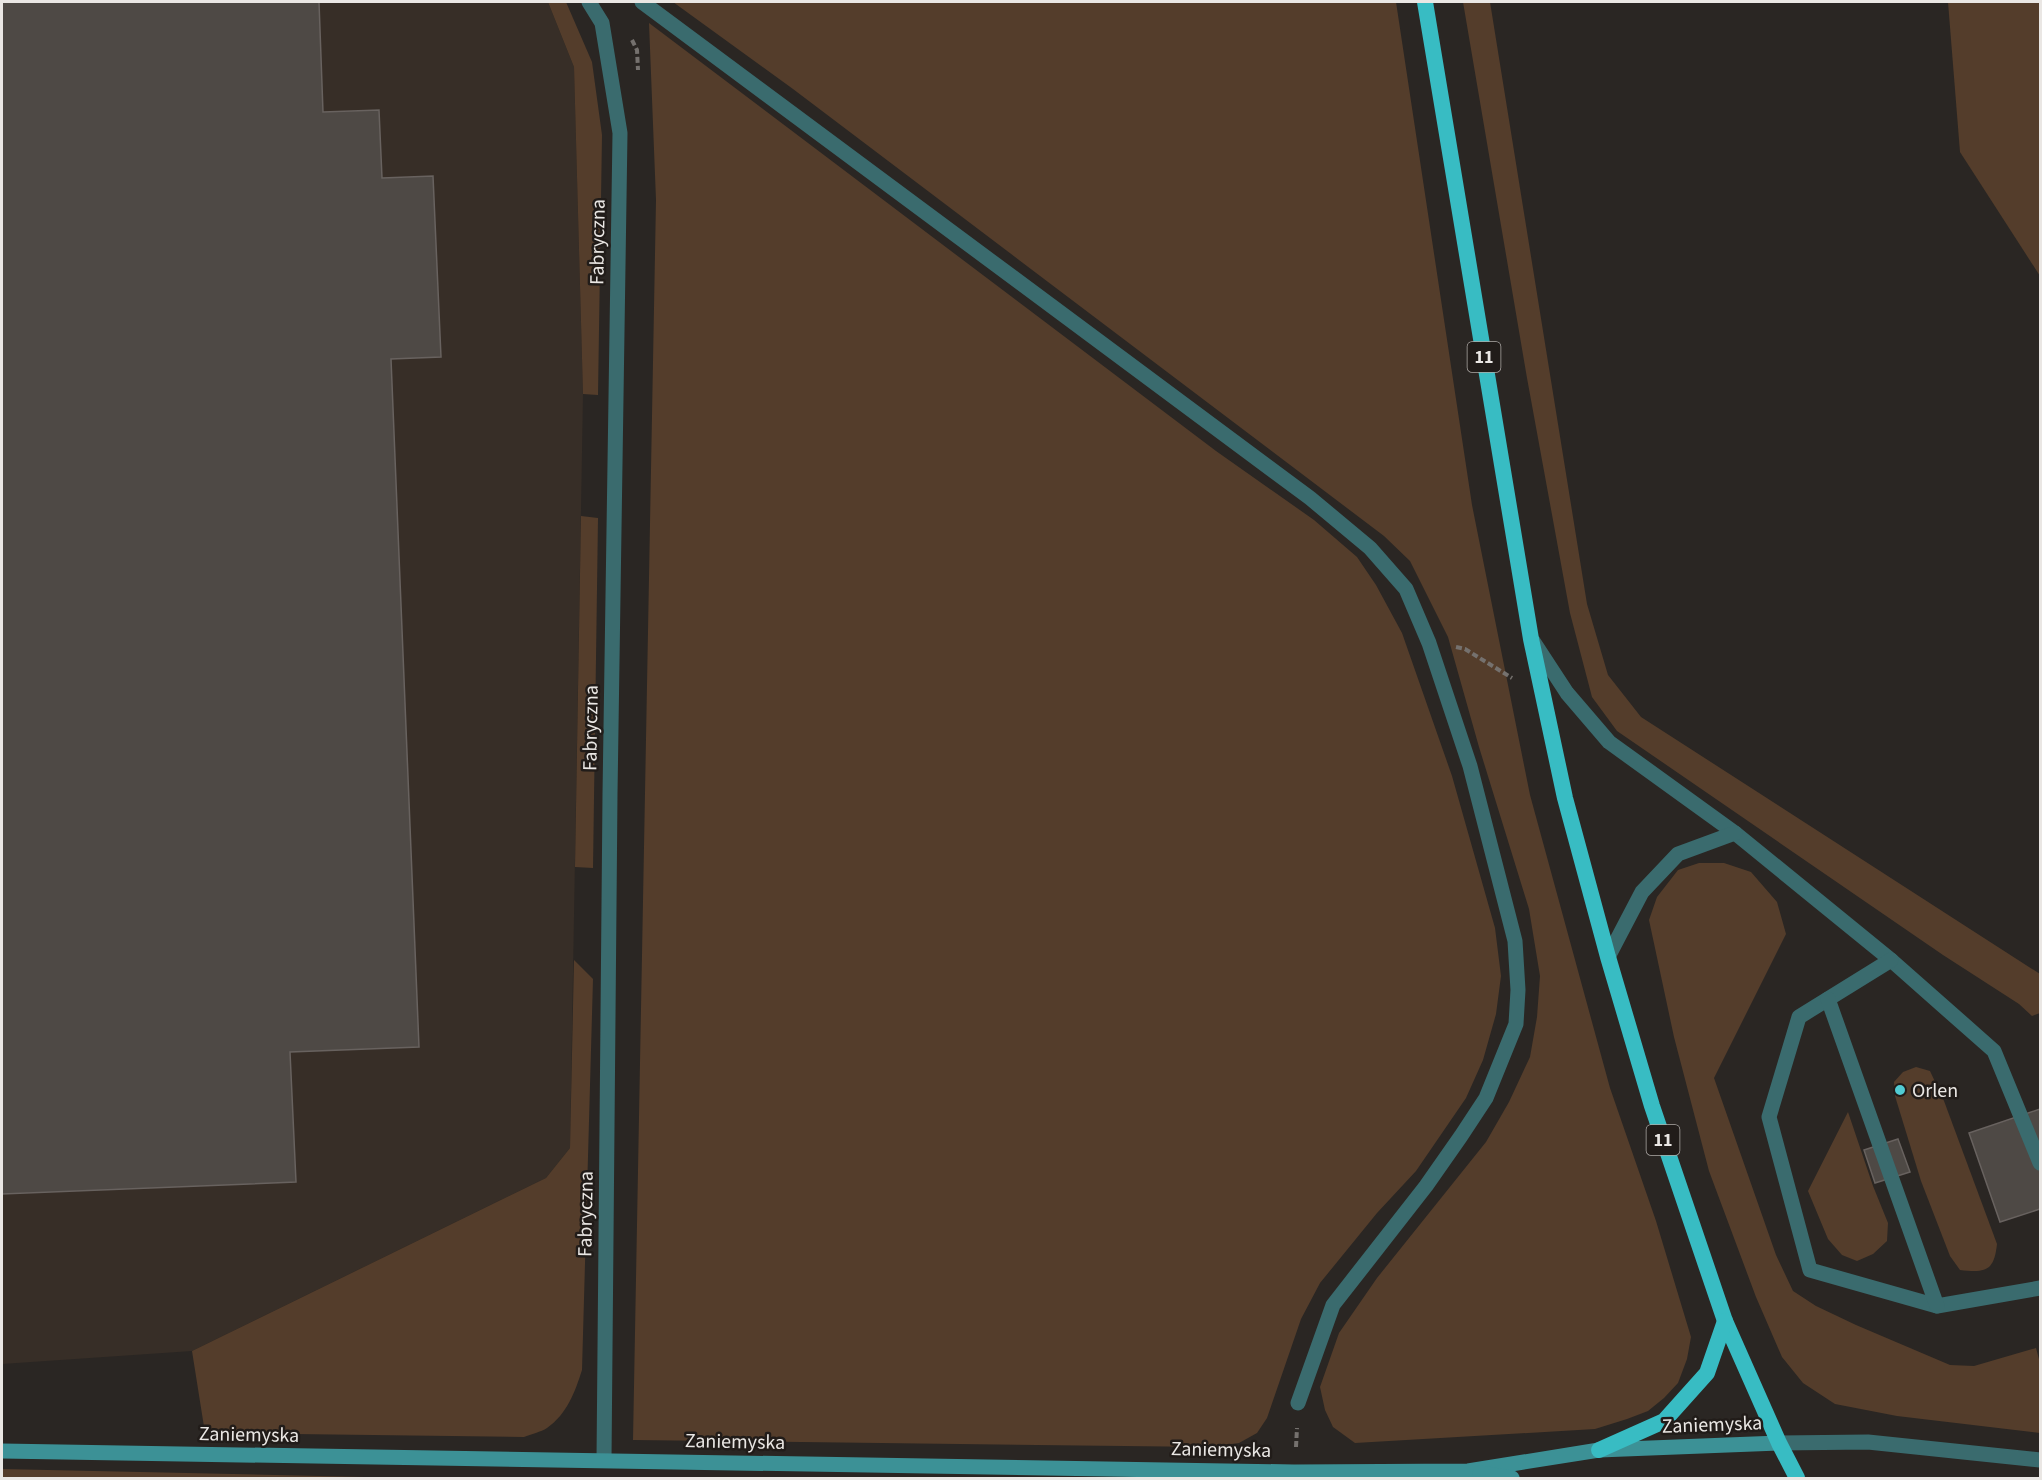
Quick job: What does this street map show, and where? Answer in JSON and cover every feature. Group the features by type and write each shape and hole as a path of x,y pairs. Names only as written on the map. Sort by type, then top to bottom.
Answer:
{"highway":[{"name":"11","path":"1425,2 1531,639 1565,798 1608,957 1652,1106 1725,1321 1797,1479"},
{"path":"1599,1450 1665,1421 1707,1373 1725,1321"}],"main road":[{"name":"Zaniemyska","path":"2,1451 604,1460 1294,1475 1468,1471 1599,1450 1779,1443"},
{"name":"Zaniemyska","path":"1468,1471 1512,1479"}],"street":[{"name":"Fabryczna","path":"589,2 602,23 620,133 610,806 604,1460"},
{"path":"642,2 1310,498 1370,548 1406,589 1429,643 1470,766 1515,941 1518,990 1516,1024 1486,1098 1426,1185 1333,1305 1298,1403"},
{"path":"1531,639 1567,693 1609,741 1735,833 1891,960 1994,1052 2040,1163"},
{"path":"1608,957 1642,892 1678,854 1735,833"},
{"path":"1891,960 1799,1017 1769,1117 1810,1270 1937,1306 2040,1288"},
{"path":"1828,999 1937,1306"},
{"path":"1779,1443 1868,1442 2040,1460"}],"path":[{"path":"1429,643 1465,649 1544,697"},
{"path":"1294,1475 1298,1403"}],"shaded area":[{"path":"2,2 548,2 574,67 583,394 570,1148 546,1178 192,1351 2,1364"},
{"path":"548,2 566,2 592,62 602,135 598,395 583,394 574,67"},
{"path":"673,2 1396,2 1472,505 1530,795 1610,1088 1656,1221 1691,1337 1687,1359 1678,1383 1648,1411 1595,1429 1355,1443 1333,1427 1325,1410 1320,1387 1339,1333 1377,1278 1486,1142 1509,1102 1530,1057 1537,1017 1540,976 1529,909 1448,637 1410,561 1384,536 793,89"},
{"path":"1463,2 1490,2 1587,604 1608,675 1641,717 2040,974 2040,1013 2032,1016 2019,1004 1943,955 1617,731 1592,697 1570,613 1527,378"},
{"path":"1948,2 2040,2 2040,276 1960,152"},
{"path":"649,23 1216,451 1314,520 1357,557 1376,585 1402,633 1452,776 1495,928 1501,976 1496,1014 1483,1060 1466,1098 1416,1171 1377,1213 1320,1283 1301,1319 1267,1418 1257,1433 1239,1443 1209,1447 633,1440 656,200"},
{"path":"581,516 598,518 593,868 575,867"},
{"path":"1699,863 1724,863 1751,872 1777,902 1786,934 1714,1078 1776,1255 1793,1291 1816,1306 1856,1325 1950,1365 1974,1366 2036,1348 2040,1363 2040,1433 1897,1416 1835,1404 1803,1383 1782,1357 1756,1297 1709,1171 1674,1037 1649,920 1657,897 1678,870"},
{"path":"574,960 593,979 582,1370 573,1394 560,1416 545,1429 524,1437 205,1433 192,1351 546,1178 570,1148"},
{"path":"1916,1067 1930,1071 1944,1101 1997,1244 1994,1260 1991,1265 1982,1270 1960,1270 1950,1256 1921,1181 1895,1096 1894,1082 1903,1072"},
{"path":"1848,1112 1888,1223 1887,1241 1873,1254 1857,1261 1842,1255 1828,1239 1808,1191"},
{"path":"2,1469 409,1478 2,1478"}],"building":[{"path":"2,2 319,2 323,112 379,110 382,178 433,176 441,357 391,359 419,1047 290,1052 296,1182 2,1194"},
{"path":"2040,1109 2040,1209 2000,1222 1969,1133"},
{"path":"1898,1139 1910,1172 1875,1183 1864,1150"}],"place":[{"name":"Orlen","path":"1900,1090"}]}
